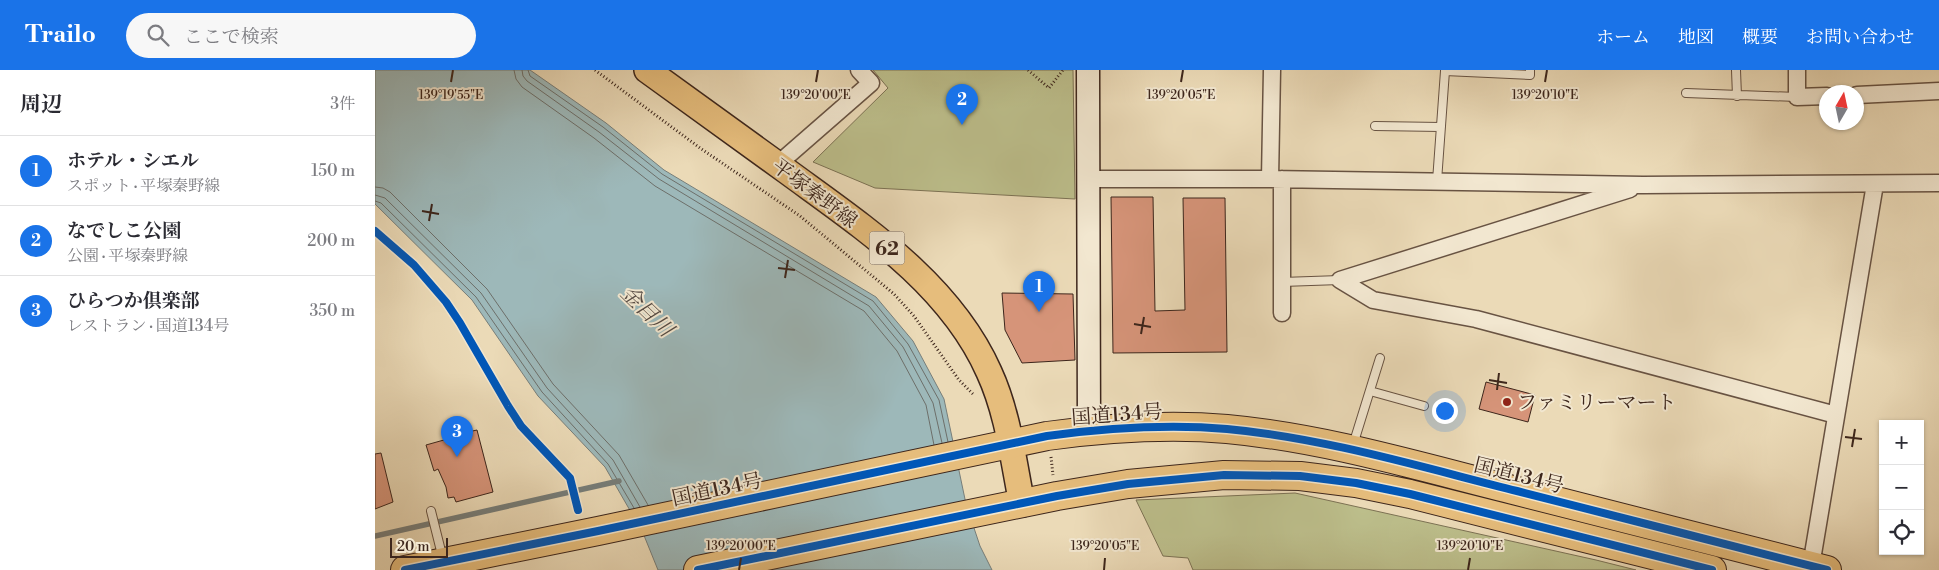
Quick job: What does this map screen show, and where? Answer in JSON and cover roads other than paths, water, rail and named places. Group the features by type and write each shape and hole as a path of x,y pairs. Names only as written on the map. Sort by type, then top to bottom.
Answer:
{"highway":[{"name":"国道134号","path":"405,570 1047,436 1089,431 1173,427 1227,429 1308,440 1819,568"},
{"path":"698,570 993,509 1128,484 1175,478 1224,475 1300,476 1356,483 1410,494 1712,570"}],"main road":[{"name":"平塚秦野線","path":"647,70 884,245 935,291 969,336 989,371 1003,405 1022,504"}],"street":[{"path":"777,165 871,84 859,70"},
{"path":"1088,70 1089,431"},
{"path":"1272,70 1282,312"},
{"path":"1797,70 1797,97 1819,96"},
{"path":"1864,95 1939,91"},
{"path":"1088,179 1276,179 1643,185 1939,183"},
{"path":"1819,568 1836,415 1875,184"},
{"path":"1340,280 1643,185"},
{"path":"1340,280 1373,300 1476,319 1836,415"}],"lane":[{"path":"1437,181 1445,71 1530,75 1530,70"},
{"path":"1736,70 1737,96"},
{"path":"1686,93 1797,97"},
{"path":"1375,126 1441,127"},
{"path":"1282,282 1340,280"},
{"path":"1351,450 1379,358"},
{"path":"1370,392 1424,406"},
{"path":"431,511 444,563"}],"water":[{"name":"金目川","path":"375,70 530,70 606,123 664,170 876,297 913,341 944,399 966,504 980,546 992,570 658,570 643,533 605,467 538,396 472,300 375,204"}],"waterway":[{"path":"375,536 619,481"}],"place":[{"name":"なでしこ公園","path":"962,125"},
{"name":"ホテル・シエル","path":"1039,312"},
{"name":"ファミリーマート","path":"1507,402"},
{"name":"ひらつか倶楽部","path":"457,457"}]}
